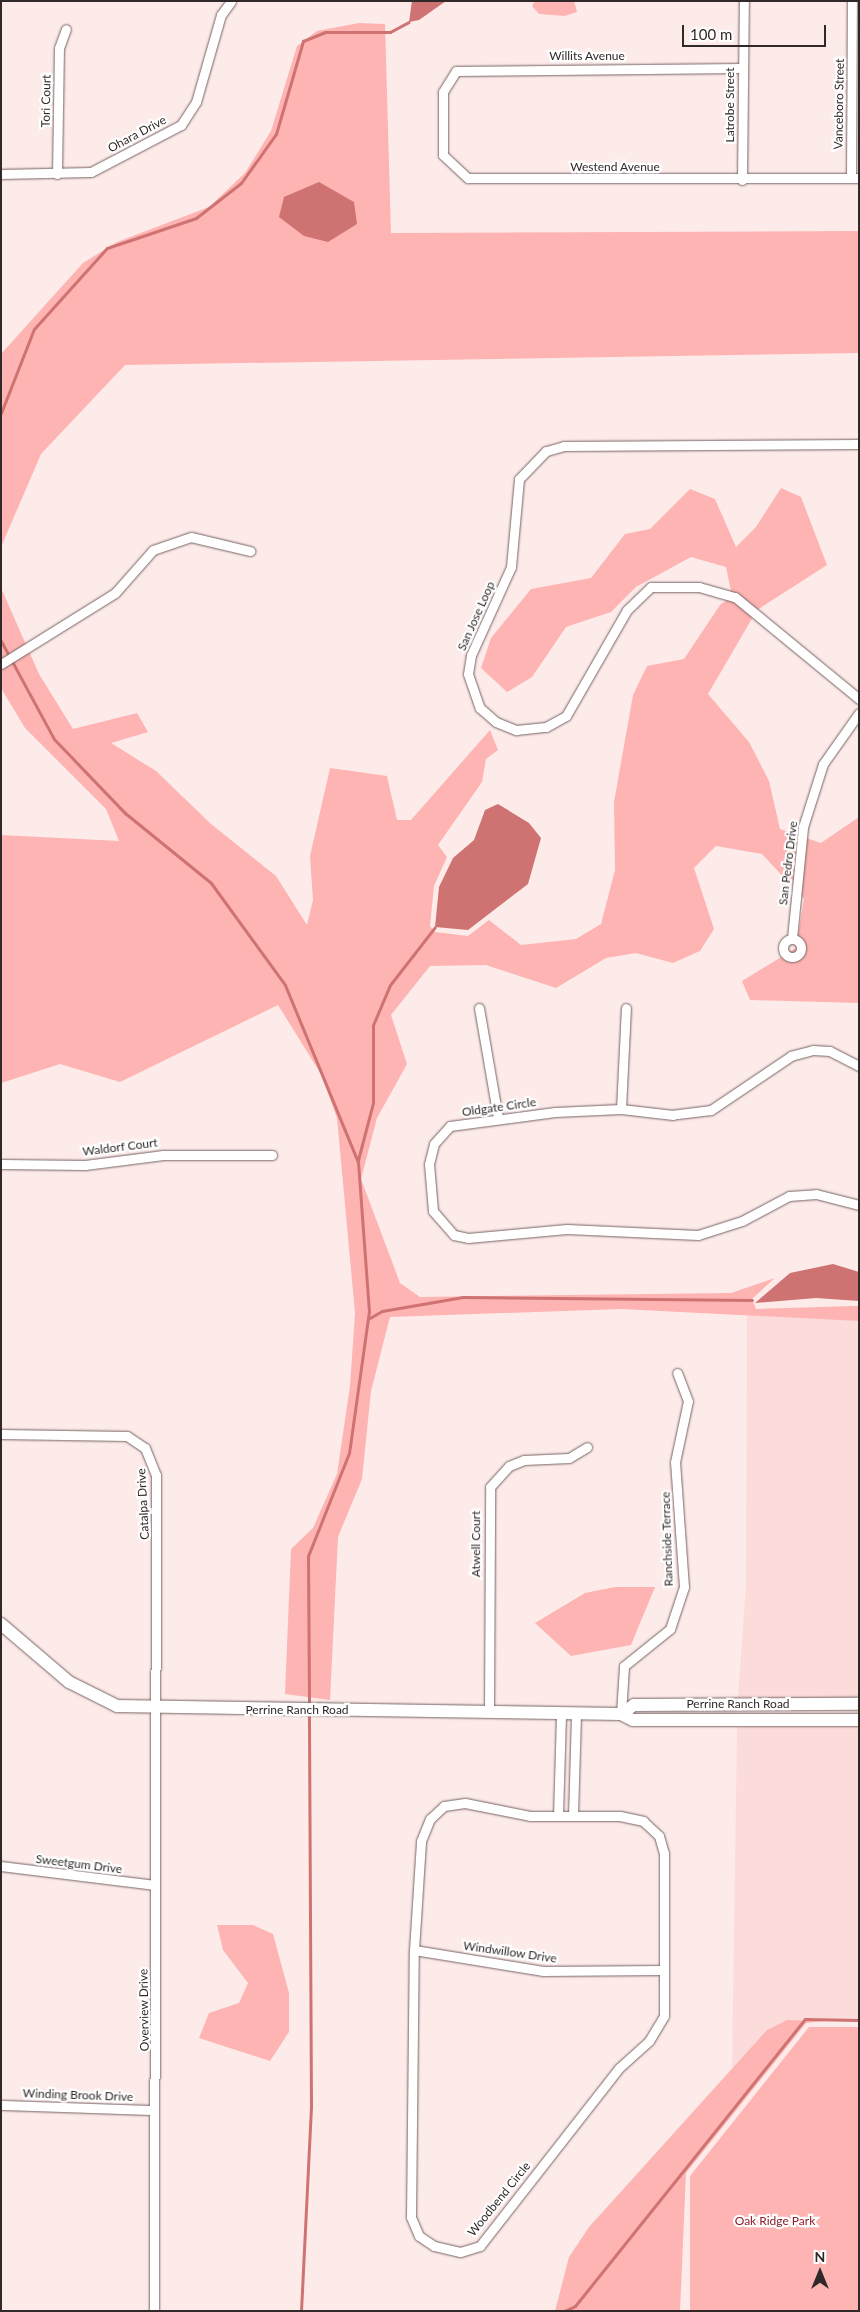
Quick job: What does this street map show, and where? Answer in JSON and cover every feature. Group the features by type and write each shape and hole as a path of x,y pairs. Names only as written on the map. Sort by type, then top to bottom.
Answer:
{"street":[{"name":"Ohara Drive","path":"1,174 91,172 181,125 196,102 221,16 232,1"},
{"name":"Latrobe Street","path":"742,180 744,1"},
{"name":"Vanceboro Street","path":"852,1 855,178"},
{"name":"Tori Court","path":"57,174 59,48 66,29"},
{"name":"Willits Avenue","path":"443,92 456,71 469,69 742,68"},
{"name":"Westend Avenue","path":"443,92 443,155 468,178 742,180 855,178"},
{"name":"San Jose Loop","path":"859,444 564,446 546,451 519,479 511,567 470,655 468,674 480,708 496,722 516,730 546,727 566,716 627,610 651,587 699,587 735,597 859,699"},
{"path":"1,664 115,594 153,550 190,537 250,551"},
{"name":"San Pedro Drive","path":"792,938 803,827 823,764 859,714"},
{"path":"479,1008 498,1118"},
{"path":"621,1109 626,1008"},
{"name":"Oldgate Circle","path":"859,1066 830,1051 813,1050 791,1056 711,1110 673,1115 621,1109 498,1118 450,1126 434,1144 429,1164 433,1211 454,1234 468,1238 566,1229 698,1236 742,1221 789,1196 816,1194 859,1205"},
{"name":"Waldorf Court","path":"1,1164 85,1165 163,1155 272,1155"},
{"name":"Ranchside Terrace","path":"621,1714 624,1666 670,1629 684,1587 675,1462 688,1401 677,1373"},
{"name":"Catalpa Drive","path":"1,1434 127,1436 146,1448 156,1475 159,1709"},
{"name":"Atwell Court","path":"489,1712 490,1487 509,1466 524,1460 570,1458 587,1447"},
{"name":"Perrine Ranch Road","path":"1,1624 69,1682 117,1706 159,1709 621,1714 633,1720 859,1720"},
{"name":"Perrine Ranch Road","path":"621,1714 634,1704 859,1704"},
{"name":"Overview Drive","path":"154,2311 153,2110 158,2054 155,1885 159,1709"},
{"path":"558,1816 561,1713"},
{"path":"574,1816 576,1713"},
{"name":"Woodbend Circle","path":"465,1803 530,1816 574,1816 628,1818 643,1821 659,1836 664,1853 664,2016 649,2041 619,2068 480,2246 460,2252 434,2246 418,2236 411,2218 414,1950 421,1841 430,1819 444,1806 465,1803"},
{"name":"Sweetgum Drive","path":"1,1866 155,1885"},
{"name":"Windwillow Drive","path":"414,1950 543,1971 663,1970"},
{"name":"Winding Brook Drive","path":"1,2105 153,2110"}],"shaded area":[{"path":"412,1 446,1 419,20 409,22"},
{"path":"319,182 354,202 357,224 328,242 304,236 279,217 284,197"},
{"path":"498,804 529,823 541,838 528,884 468,930 435,927 439,887 453,858 474,840 485,810"},
{"path":"833,1264 859,1272 859,1301 816,1298 755,1303 790,1273"},
{"path":"747,1312 859,1321 859,1699 738,1698 746,1585"},
{"path":"737,1726 859,1726 859,2021 787,2020 767,2030 732,2069"}],"green space":[{"path":"535,1 574,1 577,12 565,16 539,14 532,6"},
{"path":"359,23 385,24 391,233 859,231 859,353 125,365 41,454 1,547 1,354 83,263 117,242 209,207 245,173 271,131 297,46 317,31"},
{"path":"781,488 801,497 827,565 757,610 708,694 749,742 769,781 780,829 821,843 859,817 859,1003 750,1000 742,981 796,948 804,899 762,854 716,846 694,868 714,929 700,951 673,963 636,953 606,958 556,988 486,965 430,966 391,1015 407,1064 377,1118 361,1179 400,1283 420,1297 731,1293 775,1278 752,1299 756,1309 859,1306 859,1321 621,1309 390,1317 371,1391 362,1479 338,1537 330,1700 285,1694 291,1549 313,1528 337,1474 350,1386 355,1313 337,1118 321,1074 278,1005 120,1082 60,1064 1,1083 1,835 119,841 106,809 25,728 1,688 1,588 39,674 73,729 137,713 148,732 111,743 156,771 211,824 276,876 307,925 313,900 310,856 330,768 387,776 397,820 411,820 490,730 498,750 486,759 482,782 438,845 447,857 434,886 430,926 435,932 468,936 489,920 521,945 576,939 601,924 615,870 614,802 633,695 647,666 684,659 720,605 732,596 726,567 691,557 636,587 611,612 566,627 532,677 507,692 481,668 491,638 531,589 591,578 625,534 650,529 690,489 715,499 736,547 756,527"},
{"path":"615,1587 655,1587 631,1645 571,1656 535,1623 585,1593"},
{"path":"217,1925 253,1925 273,1934 289,1993 289,2032 270,2061 199,2038 209,2013 239,2003 248,1983 223,1950"},
{"path":"787,2020 824,2021 806,2023 686,2173 680,2311 555,2311 569,2257 589,2227 767,2030"},
{"name":"Oak Ridge Park","path":"809,2027 859,2027 859,2311 690,2311 690,2176"}],"waterway":[{"path":"1,413 34,329 107,248 196,218 241,183 276,134 303,41 325,32 390,32 409,22"},
{"path":"1,641 54,739 125,813 211,883 285,985 358,1162 369,1311 349,1453 308,1556 309,1707"},
{"path":"358,1160 373,1103 373,1025 390,985 435,927"},
{"path":"368,1319 382,1311 463,1297 752,1300"},
{"path":"301,2311 311,2107 309,1713"},
{"path":"564,2311 575,2306 805,2019 859,2020"}]}
